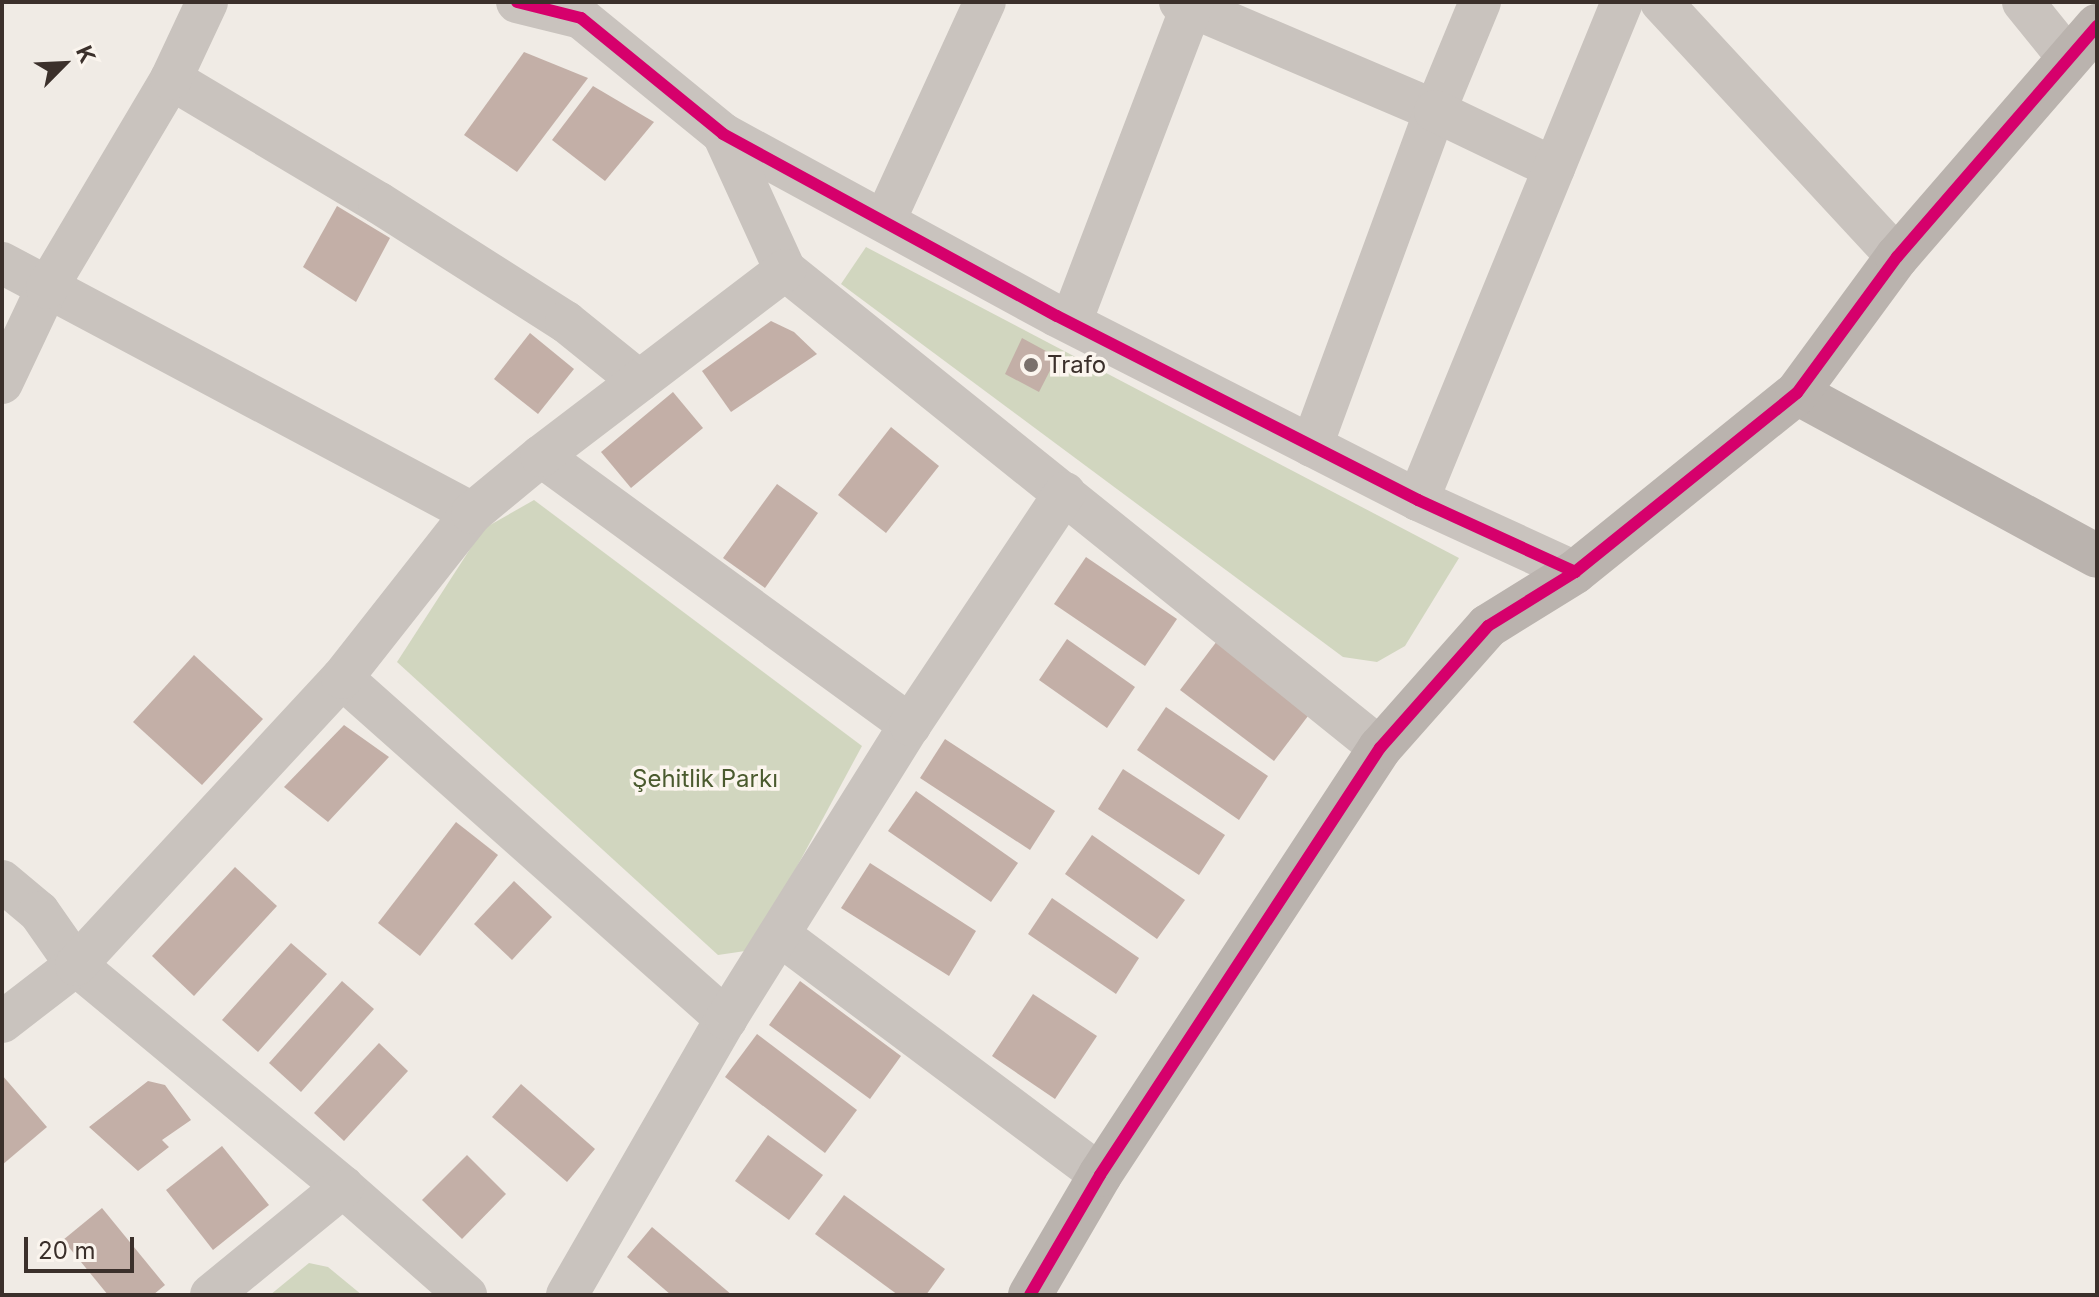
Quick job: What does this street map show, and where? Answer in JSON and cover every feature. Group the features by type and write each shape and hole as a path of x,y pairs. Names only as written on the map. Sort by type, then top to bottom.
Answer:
{"street":[{"path":"2,383 47,288 171,79 207,2"},
{"path":"517,2 581,18 723,134 1071,322 1418,500 1575,572"},
{"path":"885,220 985,2"},
{"path":"1312,446 1435,111 1480,2"},
{"path":"1418,500 1622,2"},
{"path":"1661,2 1897,257"},
{"path":"2023,2 2069,59"},
{"path":"1071,322 1188,4 1435,111 1554,168"},
{"path":"1030,1295 1100,1175 1380,748 1488,626 1575,572 1797,393 1897,257 2097,26"},
{"path":"171,79 379,203 566,322 639,381"},
{"path":"723,134 785,270 1380,748"},
{"path":"2,263 472,513"},
{"path":"2,1022 76,965 342,678 472,513 541,456 785,270"},
{"path":"1797,393 2097,556"},
{"path":"541,456 910,725"},
{"path":"567,1295 726,1019 781,936 910,725 1065,493"},
{"path":"342,678 726,1019"},
{"path":"2,881 39,912 76,965 343,1187 466,1295"},
{"path":"781,936 1100,1175"},
{"path":"211,1295 343,1187"}],"green space":[{"path":"866,247 1459,558 1405,646 1377,662 1343,657 841,284"},
{"name":"Şehitlik Parkı","path":"534,500 862,746 752,950 718,955 397,662 483,529"},
{"path":"309,1263 328,1267 362,1295 270,1295"}],"building":[{"path":"524,52 588,78 517,172 464,135"},
{"path":"593,86 654,122 605,181 552,140"},
{"path":"337,206 390,238 356,302 303,267"},
{"path":"771,321 794,332 817,354 731,412 702,371"},
{"path":"530,333 574,369 538,414 494,379"},
{"name":"Trafo","path":"1022,338 1057,357 1039,392 1005,374"},
{"path":"673,392 703,428 631,488 601,452"},
{"path":"891,427 939,466 886,533 838,495"},
{"path":"777,484 818,513 765,588 723,558"},
{"path":"1086,557 1177,619 1145,666 1054,604"},
{"path":"1067,639 1135,687 1107,728 1039,680"},
{"path":"1217,641 1311,712 1274,761 1180,690"},
{"path":"194,655 263,719 202,785 133,722"},
{"path":"1166,707 1268,776 1239,820 1137,750"},
{"path":"344,725 389,757 328,822 284,787"},
{"path":"945,739 1055,811 1030,850 920,778"},
{"path":"1123,769 1225,835 1199,875 1098,809"},
{"path":"916,791 1018,863 991,902 888,831"},
{"path":"456,822 498,855 420,956 378,923"},
{"path":"1092,835 1185,900 1157,939 1065,874"},
{"path":"870,863 976,931 949,976 841,908"},
{"path":"235,867 277,906 194,996 152,956"},
{"path":"514,881 552,917 512,960 474,924"},
{"path":"1052,898 1139,958 1116,994 1028,934"},
{"path":"291,943 327,974 258,1052 222,1020"},
{"path":"342,981 374,1009 301,1092 269,1063"},
{"path":"800,981 901,1056 870,1099 769,1025"},
{"path":"1033,994 1097,1036 1055,1099 992,1056"},
{"path":"757,1034 857,1110 825,1153 725,1077"},
{"path":"379,1043 408,1071 344,1141 314,1113"},
{"path":"2,1075 47,1127 2,1165"},
{"path":"148,1081 165,1085 191,1120 162,1140 169,1147 138,1171 89,1127"},
{"path":"521,1084 595,1149 567,1182 492,1117"},
{"path":"768,1135 823,1175 789,1220 735,1181"},
{"path":"222,1146 269,1205 213,1250 166,1190"},
{"path":"467,1155 506,1194 462,1239 422,1200"},
{"path":"844,1195 945,1269 926,1295 898,1295 815,1234"},
{"path":"102,1208 165,1285 153,1295 108,1295 63,1240"},
{"path":"652,1227 732,1295 671,1295 627,1257"}],"cycle path":[{"path":"517,2 581,18 723,134 1057,316 1418,500 1575,572"},
{"path":"1030,1295 1100,1175 1380,748 1488,626 1575,572 1797,393 1897,257 2097,26"}],"place":[{"name":"Trafo","path":"1031,365"}]}
